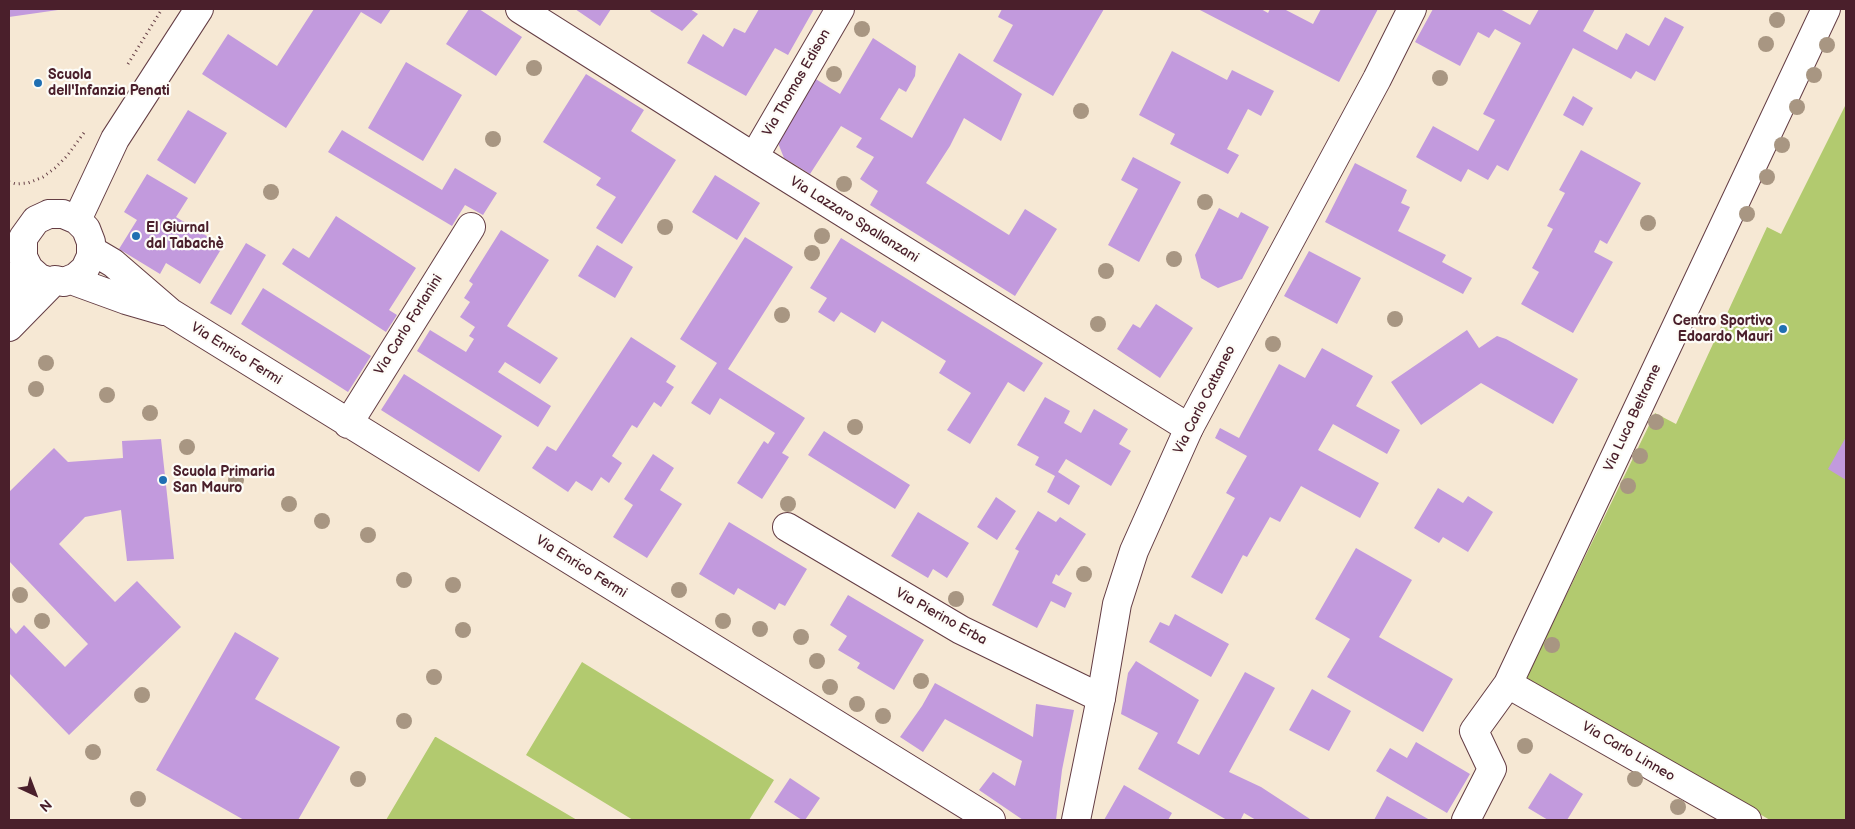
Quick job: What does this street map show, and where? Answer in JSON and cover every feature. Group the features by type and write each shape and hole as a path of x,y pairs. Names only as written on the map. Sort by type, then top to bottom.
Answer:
{"street":[{"path":"76,220 115,138 199,9"},
{"name":"Via Lazzaro Spallanzani","path":"520,9 1189,428"},
{"name":"Via Thomas Edison","path":"754,157 840,9"},
{"name":"Via Carlo Cattaneo","path":"1076,820 1101,698 1116,604 1134,551 1189,428 1377,79 1412,9"},
{"name":"Via Luca Beltrame","path":"1466,820 1492,770 1474,731 1508,684 1826,9"},
{"path":"9,308 19,242 36,220 49,214 64,214 76,220 86,229 91,242 91,256 85,269 63,280 9,327"},
{"name":"Via Carlo Forlanini","path":"348,424 471,227"},
{"path":"19,242 29,269 39,278 51,282 63,280"},
{"name":"Via Enrico Fermi","path":"91,250 113,263 171,313 991,820"},
{"name":"Via Enrico Fermi","path":"63,280 171,313"},
{"name":"Via Pierino Erba","path":"787,527 961,630 1101,698"},
{"name":"Via Carlo Linneo","path":"1508,684 1747,820"}],"path":[{"path":"126,66 162,9"},
{"path":"9,182 16,184 28,183 43,177 67,156 90,123"}],"green space":[{"path":"1846,104 1846,820 1770,820 1526,678 1655,413 1676,424 1767,227 1781,234"},
{"path":"582,662 774,780 749,820 633,820 526,755"},
{"path":"436,737 577,820 386,820"}],"building":[{"path":"9,9 58,9 58,10 9,17"},
{"path":"314,9 391,9 381,24 361,12 286,128 202,74 228,34 277,66"},
{"path":"469,9 479,9 522,37 496,76 446,44"},
{"path":"575,9 611,9 600,26"},
{"path":"652,9 690,9 698,14 682,31 650,11"},
{"path":"759,9 814,9 788,55 775,48 746,96 687,63 703,34 723,47 734,28 745,33"},
{"path":"1002,9 1104,9 1053,96 993,61 1013,25 998,17"},
{"path":"1198,9 1261,9 1268,13 1270,9 1284,9 1313,24 1321,9 1378,9 1339,82"},
{"path":"1433,9 1500,9 1530,25 1539,9 1595,9 1583,31 1617,50 1626,33 1649,46 1665,17 1684,27 1655,81 1636,71 1631,79 1573,48 1508,171 1497,165 1488,180 1468,169 1461,182 1416,157 1433,126 1478,151 1495,120 1483,114 1521,43 1495,29 1489,38 1478,32 1460,66 1415,42"},
{"path":"873,38 916,66 915,76 906,92 899,88 880,119 912,138 959,53 1022,94 1001,141 964,118 950,146 926,183 1009,235 1025,209 1057,229 1015,296 870,205 878,191 860,179 874,157 856,147 862,138 841,126 810,174 784,158 776,138 814,78 840,94"},
{"path":"1172,51 1227,80 1232,70 1274,91 1261,116 1248,109 1227,149 1239,155 1228,174 1170,144 1175,134 1139,115"},
{"path":"406,62 462,95 423,161 368,128"},
{"path":"586,74 644,110 631,131 676,160 622,244 596,228 616,197 596,185 601,178 543,142"},
{"path":"1573,96 1593,108 1583,126 1563,115"},
{"path":"188,110 227,133 195,184 157,160"},
{"path":"342,130 442,190 455,168 497,193 483,215 465,205 452,226 328,152"},
{"path":"1581,150 1641,183 1607,244 1600,240 1594,252 1613,262 1573,333 1521,304 1539,272 1532,268 1553,229 1547,226 1565,193 1559,190"},
{"path":"1133,157 1181,182 1139,262 1108,245 1138,189 1121,180"},
{"path":"1355,163 1407,190 1401,203 1410,207 1398,231 1446,255 1442,262 1472,278 1463,294 1325,222"},
{"path":"147,174 188,198 176,217 223,246 200,284 166,263 160,274 119,249 137,220 124,212"},
{"path":"715,175 760,203 737,240 692,212"},
{"path":"1219,208 1238,218 1241,212 1269,227 1242,279 1218,288 1201,278 1195,255"},
{"path":"336,216 416,268 389,310 397,315 386,332 282,264 293,248 309,258"},
{"path":"501,230 549,260 507,326 558,358 540,384 505,362 498,372 551,406 538,427 417,351 430,330 466,352 474,339 469,336 475,327 460,317 470,302 464,298 473,284 469,281"},
{"path":"745,237 793,267 728,369 805,418 782,453 789,457 762,499 737,483 764,441 768,444 775,433 720,398 710,415 691,403 717,363 680,339"},
{"path":"841,238 1043,363 1024,392 1008,382 970,444 947,430 971,393 939,373 946,361 882,321 875,333 841,312 834,322 818,312 827,298 810,288"},
{"path":"246,243 266,255 231,315 210,303"},
{"path":"597,245 633,267 615,298 578,276"},
{"path":"1309,251 1361,278 1337,324 1284,296"},
{"path":"263,288 371,356 348,392 241,324"},
{"path":"1156,304 1193,328 1160,378 1117,349 1133,324 1140,328"},
{"path":"1467,330 1479,348 1497,336 1506,339 1578,379 1553,424 1481,383 1421,425 1391,382"},
{"path":"631,337 676,366 666,382 674,387 661,407 654,402 637,428 632,425 612,456 622,463 609,483 601,477 592,491 576,481 568,492 532,468 547,446 556,451"},
{"path":"1322,348 1373,376 1356,406 1400,430 1387,454 1333,424 1318,450 1379,483 1360,518 1301,486 1280,522 1270,517 1247,557 1243,555 1222,594 1191,577 1235,498 1226,493 1247,456 1215,438 1220,428 1239,438 1279,364 1305,378"},
{"path":"404,374 502,436 479,472 381,410"},
{"path":"1045,397 1070,411 1064,423 1081,433 1094,409 1128,429 1119,444 1131,451 1111,486 1066,459 1058,472 1080,486 1069,505 1047,492 1055,476 1035,465 1039,457 1017,445"},
{"path":"824,431 910,485 895,509 808,455"},
{"path":"1846,437 1846,480 1828,469"},
{"path":"161,439 174,559 127,561 121,510 85,517 59,544 115,602 137,581 181,627 69,735 9,673 9,626 16,634 24,625 65,667 88,644 9,561 9,492 54,448 68,462 123,458 122,441"},
{"path":"653,454 674,468 660,490 682,504 647,558 613,537 633,505 624,499"},
{"path":"1438,488 1463,503 1468,496 1493,512 1468,552 1443,537 1439,543 1414,528"},
{"path":"996,497 1016,511 997,540 977,527"},
{"path":"1038,511 1056,522 1060,517 1086,534 1059,576 1056,574 1052,583 1072,593 1065,608 1051,601 1037,628 992,605 1019,551 1015,549"},
{"path":"918,512 969,543 947,578 933,569 928,578 891,556"},
{"path":"729,522 807,569 785,606 779,603 775,610 738,588 734,595 699,574"},
{"path":"1356,548 1412,580 1379,637 1453,679 1423,732 1327,677 1350,639 1315,619"},
{"path":"848,595 924,640 894,690 857,668 860,663 838,650 847,636 830,625"},
{"path":"1175,614 1229,644 1211,677 1149,642 1160,622 1169,626"},
{"path":"235,632 279,658 255,699 340,747 298,820 244,820 156,770"},
{"path":"1136,661 1199,700 1177,743 1199,755 1245,672 1275,688 1229,772 1261,787 1310,819 1256,820 1244,813 1241,819 1227,820 1138,769 1158,733 1121,714 1128,673"},
{"path":"935,683 1033,737 1036,704 1074,710 1062,770 1056,820 1023,820 979,790 993,772 1015,786 1022,761 945,719 923,752 900,737 922,706"},
{"path":"1312,689 1351,711 1329,751 1289,730"},
{"path":"1416,742 1470,774 1447,813 1376,771 1390,748 1407,758"},
{"path":"1550,773 1583,794 1567,820 1548,820 1528,808"},
{"path":"790,778 820,798 805,820 802,820 774,802"},
{"path":"1124,785 1172,813 1168,820 1104,820"},
{"path":"1387,796 1430,820 1374,820"}],"place":[{"name":"Scuola dell'Infanzia Penati","path":"38,83"},
{"name":"El Giurnal dal Tabachè","path":"136,236"},
{"name":"Centro Sportivo Edoardo Mauri","path":"1783,329"},
{"name":"Scuola Primaria San Mauro","path":"163,480"}]}
